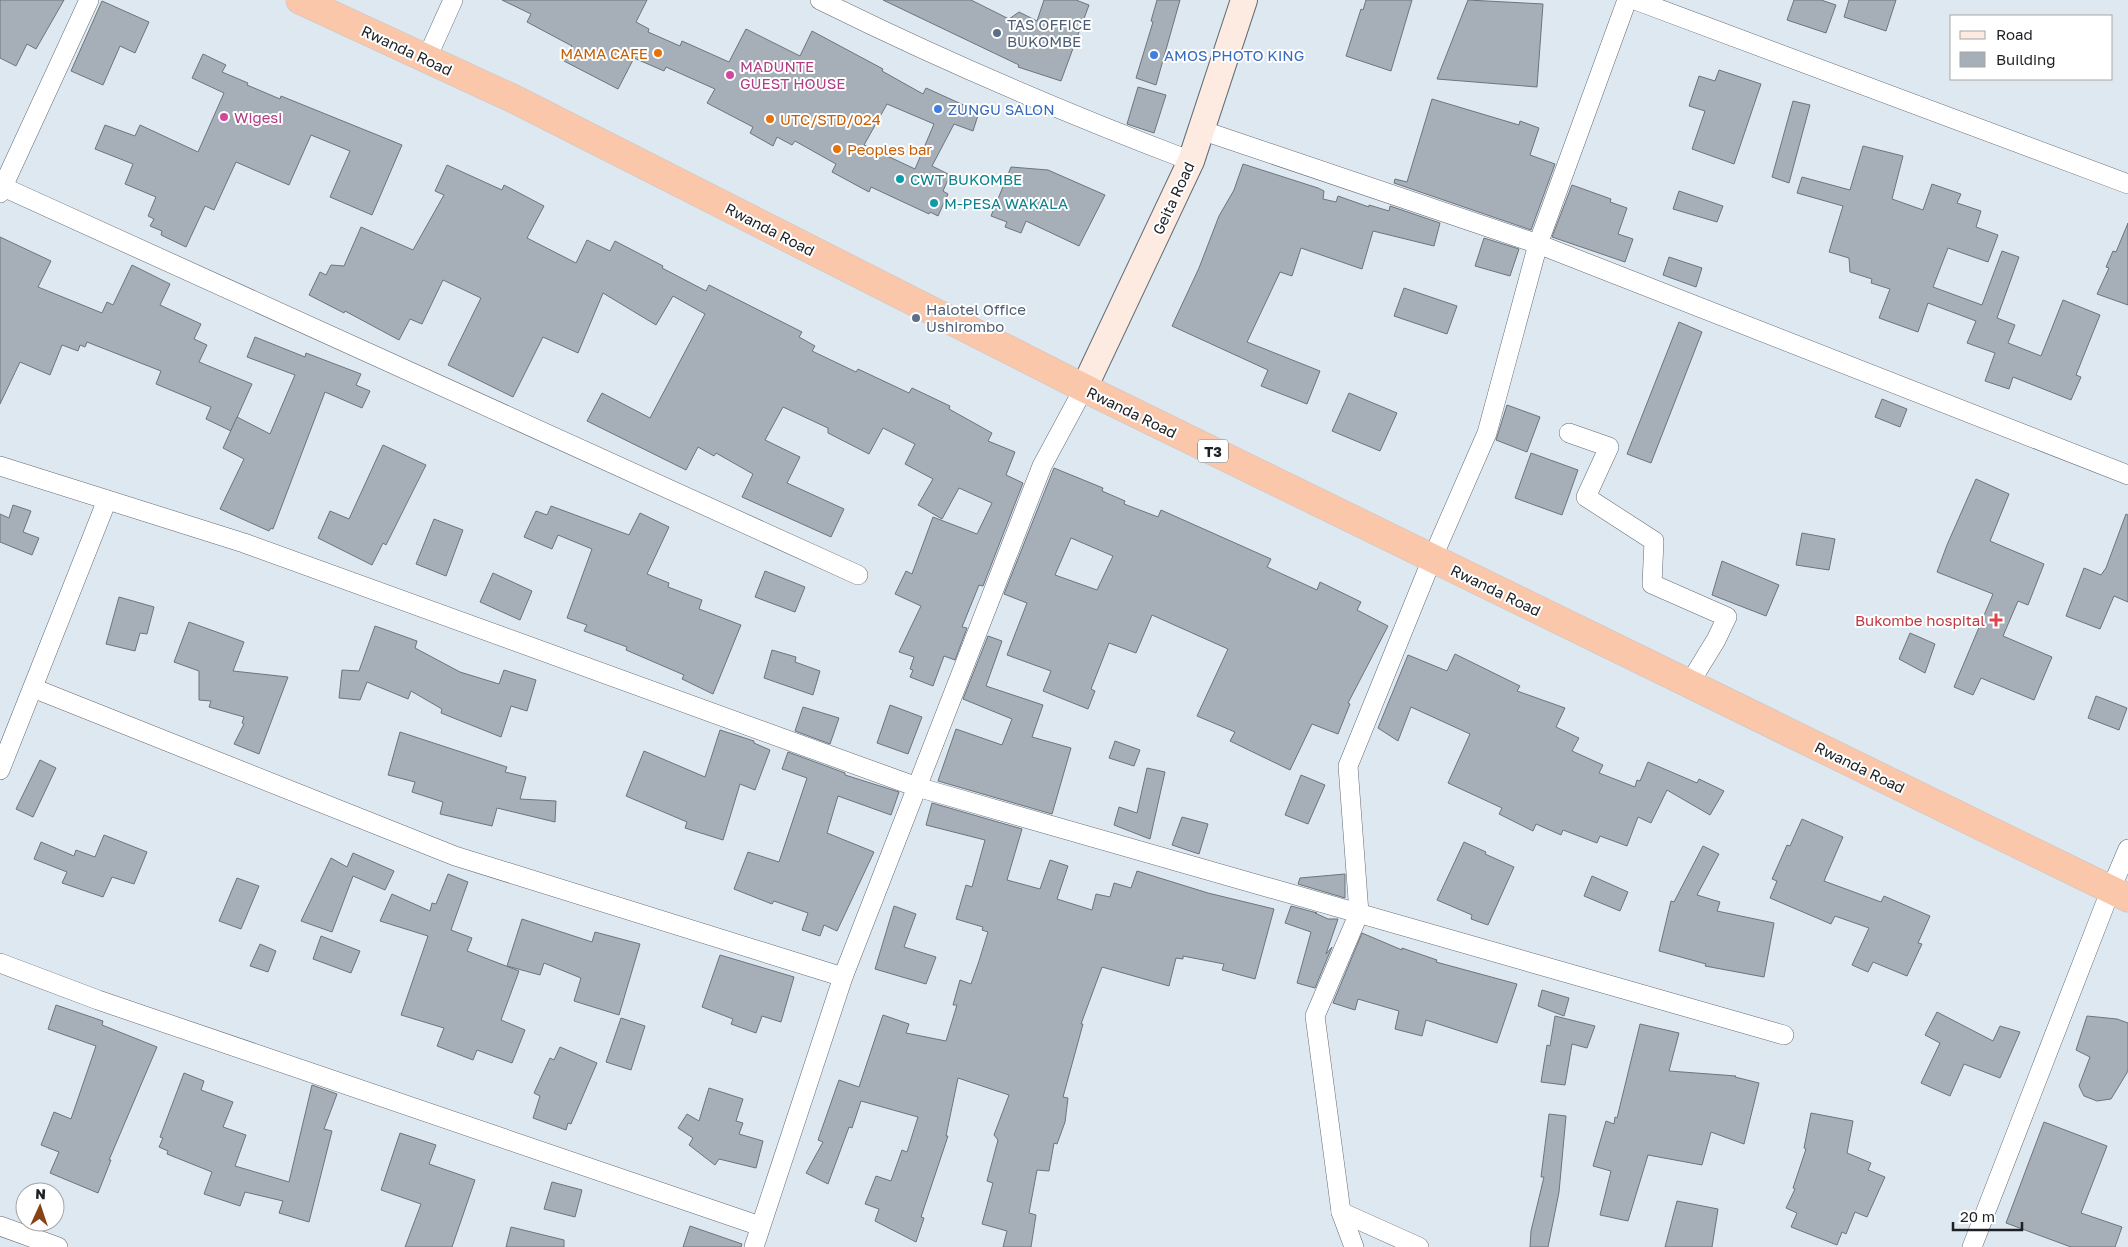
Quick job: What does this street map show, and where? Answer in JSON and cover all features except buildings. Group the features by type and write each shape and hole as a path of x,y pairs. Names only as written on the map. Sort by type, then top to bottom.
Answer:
{"highway":[{"name":"Rwanda Road","path":"300,0 514,99 1084,388 2119,893"}],"main road":[{"name":"Geita Road","path":"1084,388 1192,161 1244,0"}],"street":[{"path":"89,0 1,190 858,575"},
{"path":"427,58 453,0"},
{"path":"820,0 904,42 1086,121 1192,161"},
{"path":"1354,1247 1341,1212 1315,1016 1359,913 1348,766 1432,559 1487,433 1538,244 1627,0"},
{"path":"1635,0 2128,184"},
{"path":"1201,130 1538,244 2128,475"},
{"path":"754,1247 843,977 1042,466 1084,388"},
{"path":"1569,433 1609,447 1586,497 1654,541 1652,584 1727,617 1716,640 1689,684"},
{"path":"0,466 244,543 917,787 1784,1034"},
{"path":"0,770 107,500"},
{"path":"33,688 455,856 843,977"},
{"path":"1979,1245 2119,893 2128,849"},
{"path":"0,963 98,1000 760,1226"},
{"path":"1341,1212 1419,1247"},
{"path":"0,1226 58,1247"}],"place":[{"name":"TAS OFFICE BUKOMBE","path":"997,33"},
{"name":"MAMA CAFE","path":"658,53"},
{"name":"AMOS PHOTO KING","path":"1154,55"},
{"name":"MADUNTE GUEST HOUSE","path":"730,75"},
{"name":"ZUNGU SALON","path":"938,109"},
{"name":"Wigesi","path":"224,117"},
{"name":"UTC/STD/024","path":"770,119"},
{"name":"Peoples bar","path":"837,149"},
{"name":"CWT BUKOMBE","path":"900,179"},
{"name":"M-PESA WAKALA","path":"934,203"},
{"name":"Halotel Office Ushirombo","path":"916,318"},
{"name":"Bukombe hospital","path":"1996,620"}]}
